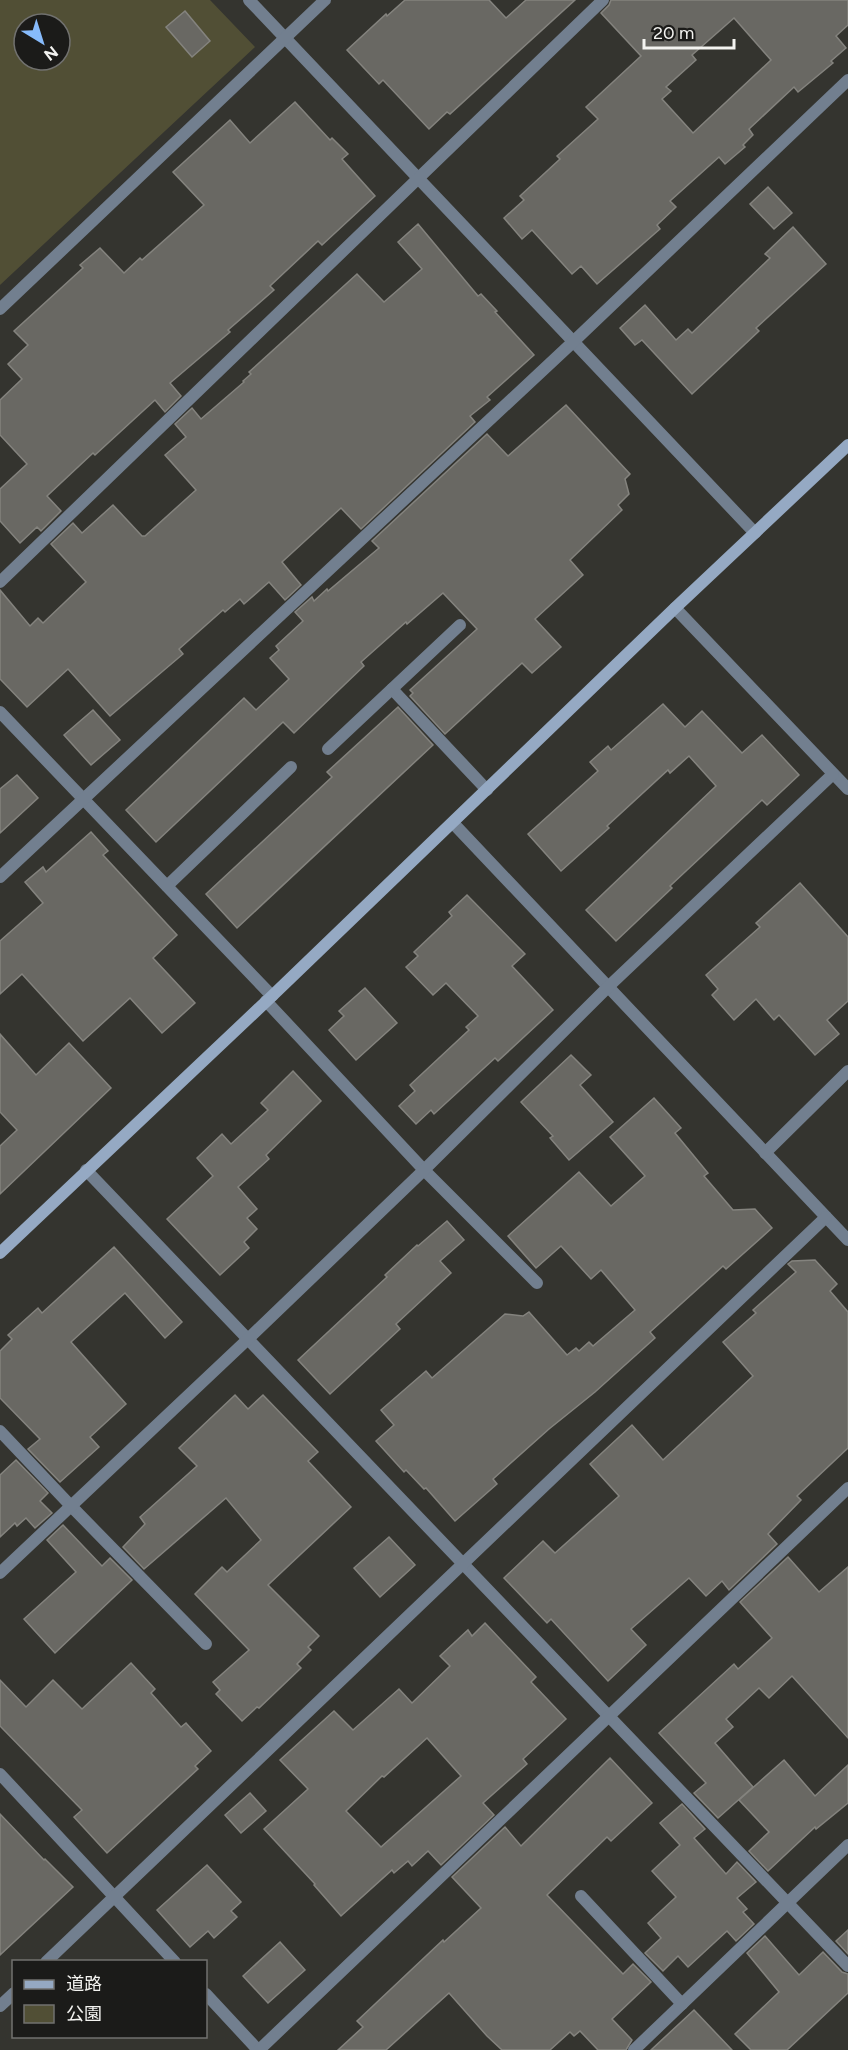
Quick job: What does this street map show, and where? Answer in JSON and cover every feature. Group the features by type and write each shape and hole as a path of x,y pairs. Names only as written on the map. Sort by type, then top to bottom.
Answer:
{"street":[{"path":"249,0 754,533"},
{"path":"0,309 325,0"},
{"path":"0,582 603,0"},
{"path":"0,877 573,342 848,81"},
{"path":"0,1253 848,445"},
{"path":"675,608 848,789"},
{"path":"328,749 460,625"},
{"path":"392,689 487,790"},
{"path":"0,712 167,886 424,1170 537,1283"},
{"path":"167,886 291,767"},
{"path":"0,1573 248,1339 424,1170 608,987 833,774"},
{"path":"453,823 848,1240"},
{"path":"765,1153 848,1071"},
{"path":"86,1170 848,1966"},
{"path":"48,1960 826,1217"},
{"path":"0,1431 206,1644"},
{"path":"207,1995 259,2050 848,1488"},
{"path":"0,1774 173,1960"},
{"path":"634,2050 848,1845"},
{"path":"581,1896 682,2004"},
{"path":"0,2006 12,1995"}],"green space":[{"path":"0,0 210,0 255,47 0,285"}],"building":[{"path":"405,0 489,0 506,18 526,0 575,0 450,114 447,112 429,129 383,80 379,84 347,50 386,14 387,16"},
{"path":"611,0 848,0 848,25 836,36 846,48 831,61 833,63 798,92 794,87 749,129 753,135 743,145 745,147 725,164 719,157 670,201 676,207 657,225 660,229 597,284 581,266 572,274 532,230 522,239 504,218 524,200 520,196 560,159 557,156 598,119 586,107 641,56 601,13","holes":["734,18 771,60 693,133 662,99 671,91 666,87 696,60 692,55"]},
{"path":"185,11 210,41 192,57 166,27"},
{"path":"295,102 330,140 332,138 348,154 342,159 375,196 322,245 318,241 270,286 274,290 228,330 230,332 170,383 181,396 165,412 155,400 47,496 61,511 41,531 37,527 20,543 0,521 0,489 27,464 0,435 0,400 22,379 8,364 28,345 14,331 83,268 80,265 100,248 124,273 204,205 173,172 230,120 250,143"},
{"path":"768,187 792,213 774,229 750,204"},
{"path":"418,224 478,296 481,294 534,355 487,397 490,400 470,416 475,422 361,529 341,508 282,562 301,585 285,600 269,582 244,604 240,599 225,612 223,610 179,649 183,654 110,716 68,669 27,707 0,679 0,590 30,626 38,618 43,623 86,582 51,544 73,523 82,533 113,505 142,536 145,536 196,490 165,455 186,437 175,424 192,408 201,419 244,382 251,374 249,372 357,274 384,302 422,269 398,242"},
{"path":"793,227 826,264 756,328 759,331 692,394 642,340 635,345 620,328 645,305 676,340 688,329 692,333 770,258 765,254"},
{"path":"566,405 630,474 625,479 629,494 618,505 622,510 570,560 583,575 535,619 561,647 532,673 522,663 445,734 410,696 413,693 410,690 477,629 443,593 361,662 364,666 294,733 283,722 156,842 126,810 244,698 256,710 289,679 270,658 279,650 276,646 303,621 295,612 312,597 314,601 327,589 328,591 379,548 372,541 487,434 508,456"},
{"path":"663,704 685,727 702,711 742,753 762,735 799,775 767,805 762,800 670,886 672,888 616,941 586,910 716,786 689,756 670,773 668,770 561,871 528,834 598,771 590,762 608,746 611,750"},
{"path":"398,707 433,745 237,928 206,894 332,777 327,772"},
{"path":"93,710 120,740 91,765 64,735"},
{"path":"17,775 38,798 0,833 0,789"},
{"path":"91,832 108,851 103,855 177,935 153,958 195,1003 162,1033 130,998 83,1041 22,974 0,994 0,941 43,903 25,882 43,867 46,872"},
{"path":"800,883 848,937 848,1001 827,1020 839,1034 815,1055 779,1015 774,1020 756,999 734,1020 712,995 718,989 706,975 760,927 756,923"},
{"path":"467,895 525,954 512,966 553,1010 498,1061 495,1058 434,1114 431,1110 416,1124 399,1106 415,1091 410,1085 469,1030 466,1027 478,1016 446,983 433,995 406,967 418,956 414,952 452,916 449,912"},
{"path":"365,988 397,1023 356,1060 329,1030 344,1016 339,1011"},
{"path":"0,1034 36,1075 69,1043 111,1088 0,1194 0,1146 17,1130 0,1112"},
{"path":"571,1055 591,1075 580,1085 613,1122 569,1160 550,1138 553,1136 521,1102"},
{"path":"293,1071 321,1101 266,1155 269,1159 238,1187 257,1209 247,1218 257,1229 244,1242 249,1248 220,1275 167,1219 213,1176 197,1158 222,1134 231,1144 268,1110 261,1103"},
{"path":"654,1098 681,1128 675,1133 708,1173 704,1176 733,1210 755,1209 772,1228 726,1269 723,1266 650,1332 655,1338 493,1479 497,1484 455,1521 426,1488 424,1489 406,1470 404,1472 376,1441 394,1425 381,1410 426,1371 432,1378 505,1314 523,1316 529,1312 567,1355 576,1348 579,1351 589,1342 593,1346 635,1310 601,1270 591,1279 561,1246 536,1268 508,1236 579,1172 611,1206 645,1176 610,1137"},
{"path":"447,1221 464,1240 440,1261 451,1273 396,1324 400,1329 330,1394 298,1360 387,1277 385,1275 417,1245"},
{"path":"114,1247 182,1322 165,1338 125,1293 71,1342 126,1404 90,1437 99,1447 60,1482 28,1449 40,1439 0,1398 0,1351 12,1339 8,1335 38,1308 42,1313"},
{"path":"815,1260 837,1284 830,1291 848,1312 848,1448 797,1496 801,1500 768,1534 777,1544 729,1590 722,1581 706,1596 689,1578 631,1629 646,1645 608,1681 551,1619 547,1623 504,1578 543,1541 555,1553 619,1496 590,1464 632,1425 663,1460 753,1376 723,1342 756,1313 753,1310 796,1272 788,1264 792,1261"},
{"path":"235,1395 248,1409 263,1395 318,1452 308,1461 351,1507 268,1585 319,1636 308,1647 311,1650 297,1664 301,1668 242,1721 216,1694 220,1690 213,1682 249,1650 195,1594 222,1567 227,1572 261,1540 226,1498 144,1569 123,1547 145,1524 140,1517 197,1466 179,1448"},
{"path":"16,1460 48,1493 40,1501 52,1513 35,1528 26,1518 17,1526 15,1523 0,1537 0,1475"},
{"path":"63,1525 102,1566 110,1558 132,1580 55,1653 24,1619 76,1572 47,1540"},
{"path":"389,1537 415,1565 380,1597 354,1568"},
{"path":"788,1557 819,1592 848,1567 848,1738 792,1676 769,1698 759,1688 726,1719 733,1727 715,1743 753,1787 718,1818 694,1793 706,1783 659,1733 734,1664 738,1669 772,1638 740,1602"},
{"path":"485,1623 536,1677 531,1682 566,1719 523,1759 527,1764 483,1803 494,1815 441,1865 428,1851 412,1866 408,1861 394,1873 392,1870 341,1916 264,1829 308,1789 280,1760 334,1711 353,1730 399,1689 412,1703 450,1666 440,1656 468,1630 472,1636","holes":["427,1738 461,1776 381,1847 346,1811 382,1776 384,1777"]},
{"path":"131,1663 155,1689 151,1693 181,1727 186,1723 211,1751 195,1766 198,1769 107,1853 74,1817 82,1810 0,1726 0,1680 26,1707 53,1680 82,1709"},
{"path":"610,1758 652,1803 611,1841 607,1837 547,1895 623,1974 633,1964 651,1982 612,2019 632,2040 626,2050 598,2050 580,2031 574,2036 570,2032 550,2050 502,2050 449,1993 386,2050 338,2050 363,2027 357,2021 443,1940 444,1942 481,1908 452,1877 505,1827 521,1846"},
{"path":"784,1760 815,1796 848,1765 848,1803 816,1829 815,1827 768,1871 749,1851 769,1832 739,1800"},
{"path":"250,1793 266,1811 241,1833 225,1815"},
{"path":"682,1804 705,1829 694,1838 726,1874 737,1862 756,1882 737,1898 747,1909 743,1912 754,1924 736,1941 727,1931 688,1967 678,1956 663,1971 645,1953 661,1938 648,1923 676,1897 652,1871 680,1845 660,1823"},
{"path":"0,1814 73,1887 0,1955"},
{"path":"207,1865 241,1902 231,1911 237,1917 214,1938 208,1931 190,1947 157,1910"},
{"path":"848,1930 848,1954 836,1941"},
{"path":"765,1936 799,1975 823,1952 842,1972 848,1974 848,1993 787,2050 751,2050 735,2034 779,1992 747,1953"},
{"path":"280,1942 305,1970 268,2003 243,1976"},
{"path":"694,2010 732,2050 651,2050"}]}
